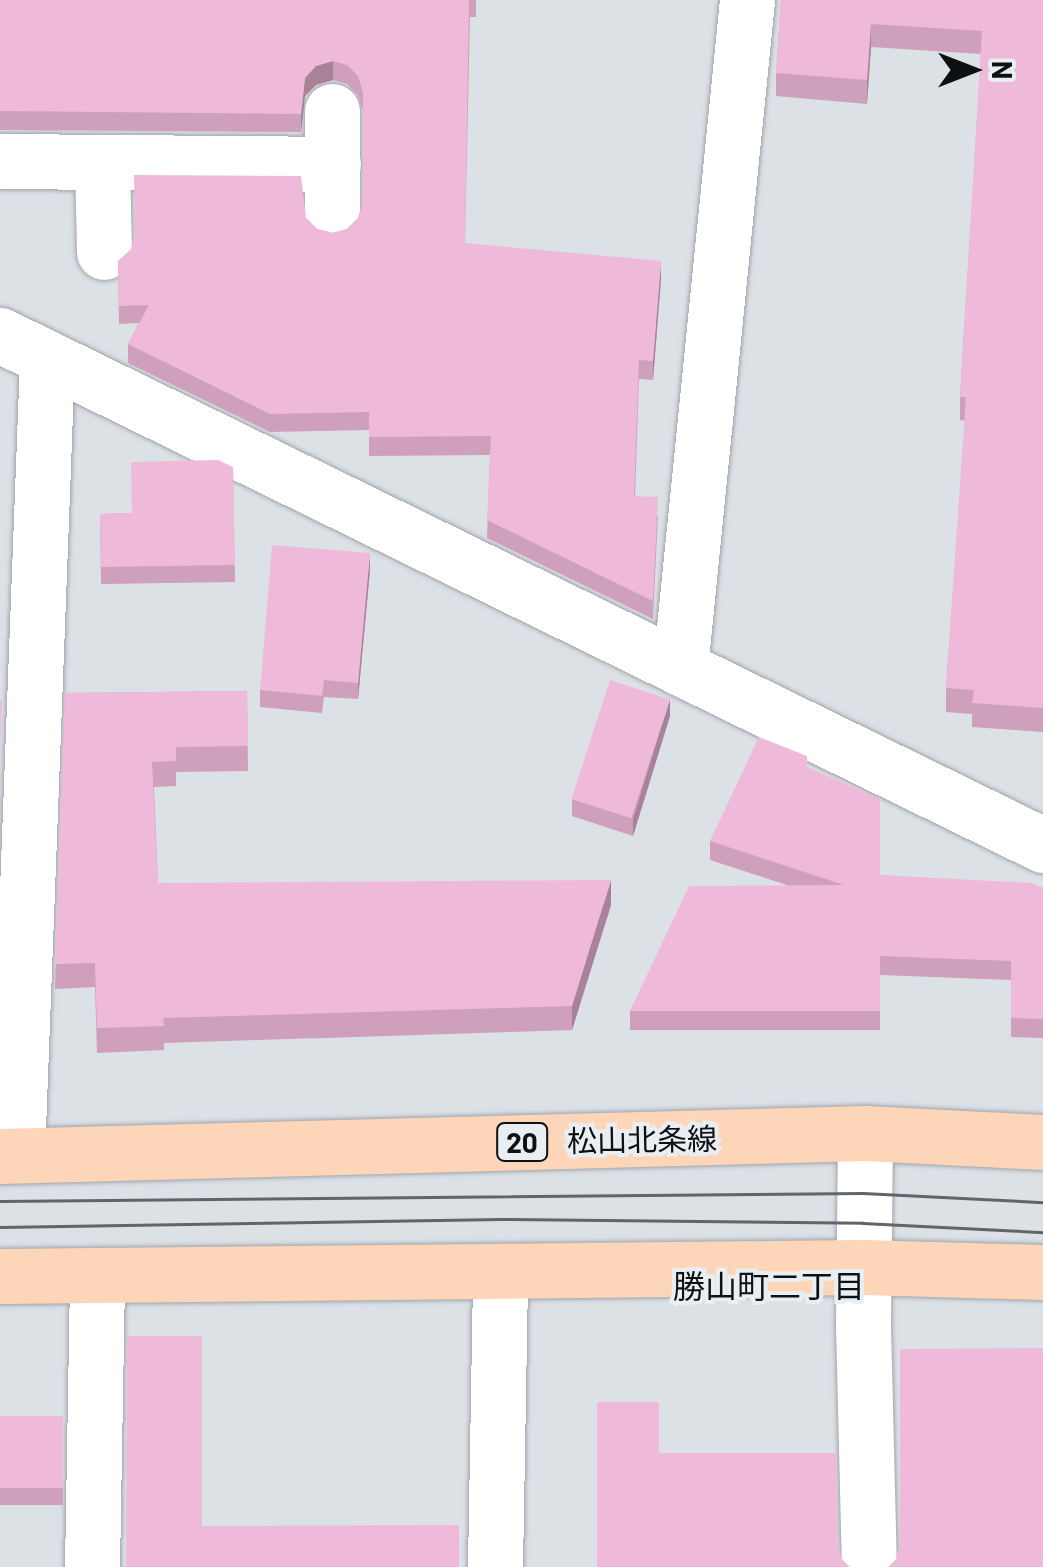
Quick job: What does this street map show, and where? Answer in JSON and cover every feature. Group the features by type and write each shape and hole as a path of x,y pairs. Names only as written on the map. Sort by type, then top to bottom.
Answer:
{"main road":[{"name":"松山北条線","path":"9,1156 866,1133 1043,1142"},
{"path":"0,1276 864,1267 1043,1272"}],"street":[{"path":"680,668 747,0"},
{"path":"0,161 102,162 332,138 332,220"},
{"path":"102,162 104,252"},
{"path":"0,335 1043,844"},
{"path":"9,1156 47,360"},
{"path":"866,1133 869,1567"},
{"path":"495,1567 500,1271"},
{"path":"92,1567 97,1276"}],"building":[{"path":"0,0 469,0 465,243 661,261 653,361 639,360 634,496 658,497 653,601 487,520 491,436 369,437 369,412 270,414 128,344 149,305 119,306 118,261 131,249 135,233 134,175 301,176 306,218 317,229 333,233 347,229 358,218 363,202 363,93 358,76 347,65 333,61 316,66 305,78 301,114 0,111"},
{"path":"781,0 1043,0 1043,708 972,703 974,690 946,688 966,397 960,397 982,31 871,24 867,80 776,73"},
{"path":"218,460 233,467 235,565 101,567 100,514 132,513 131,462"},
{"path":"272,545 370,553 358,683 324,680 322,696 260,690"},
{"path":"610,680 670,699 631,818 571,799"},
{"path":"247,691 248,746 176,747 176,761 152,762 158,883 611,880 572,1006 163,1018 164,1026 97,1028 95,963 55,964 65,693"},
{"path":"759,737 807,756 807,767 880,799 880,875 1032,883 1043,888 1043,1019 1011,1018 1011,961 880,956 880,1011 630,1011 689,886 844,885 710,841"},
{"path":"127,1336 202,1336 202,1526 459,1525 459,1567 126,1567"},
{"path":"1043,1348 1043,1567 888,1567 896,1559 900,1543 900,1349"},
{"path":"597,1402 659,1402 659,1453 836,1453 838,1545 842,1559 850,1567 597,1567"},
{"path":"0,1416 63,1416 63,1488 0,1488"}],"tram line":[{"path":"0,1201 863,1193 1043,1202"},
{"path":"0,1227 501,1219 863,1223 1043,1232"}],"district":[{"name":"勝山町二丁目","path":"769,1285"}]}
